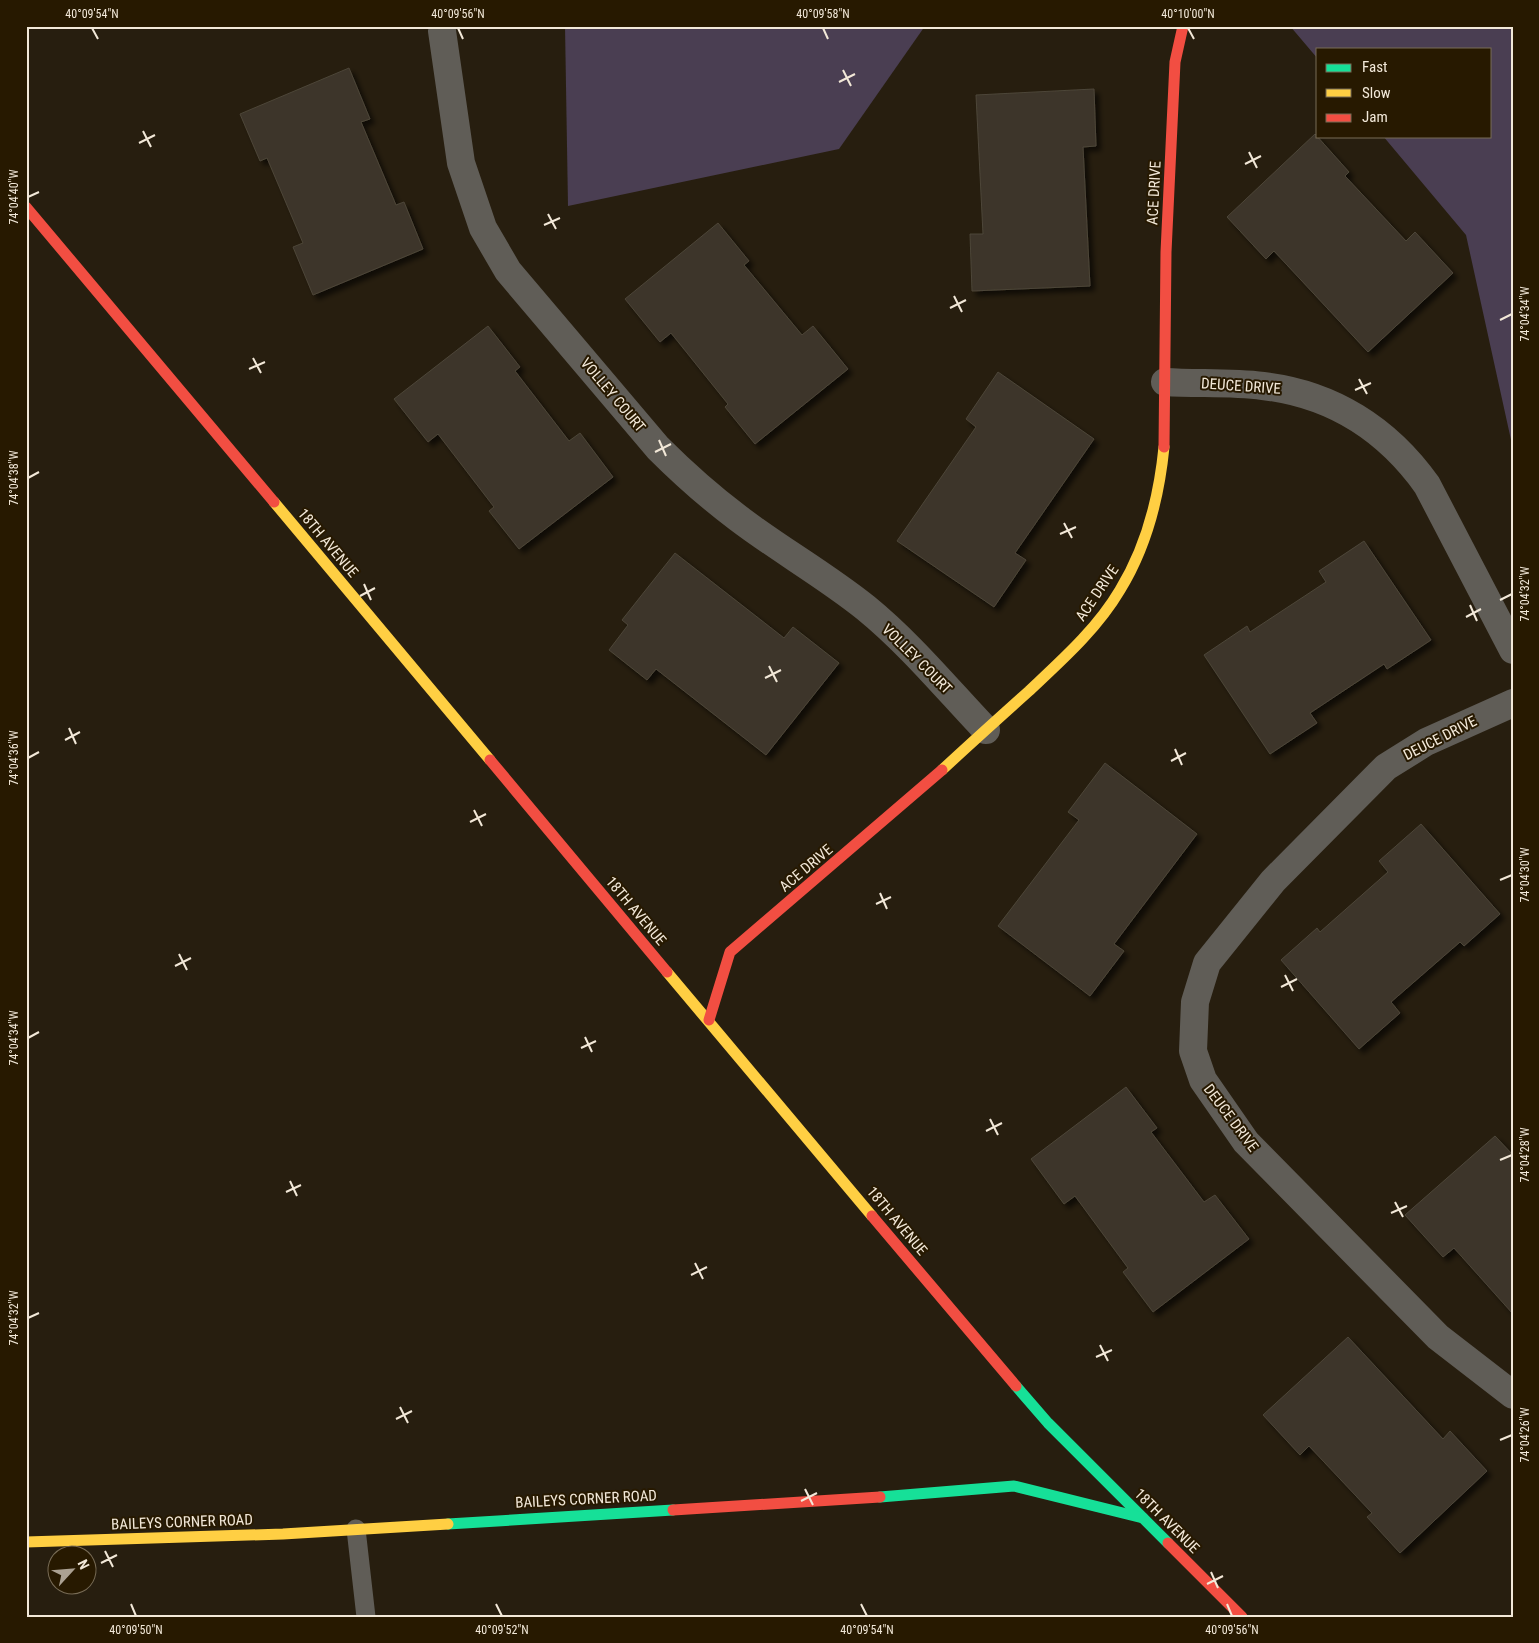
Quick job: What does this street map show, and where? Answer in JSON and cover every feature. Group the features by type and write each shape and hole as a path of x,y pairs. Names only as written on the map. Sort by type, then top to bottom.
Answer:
{"street":[{"name":"ACE DRIVE","path":"709,1020 730,952 900,808 1085,637 1124,583 1143,545 1153,515 1161,478 1164,446 1166,252 1175,62 1183,26"},
{"name":"VOLLEY COURT","path":"442,31 461,163 483,228 508,271 658,448 676,466 738,518 822,574 867,610 910,649 986,730"},
{"name":"18TH AVENUE","path":"26,207 993,1360 1048,1423 1242,1617"},
{"name":"DEUCE DRIVE","path":"1165,382 1220,383 1291,390 1343,409 1367,423 1410,461 1427,485 1513,650"},
{"name":"DEUCE DRIVE","path":"1513,703 1426,742 1386,767 1273,881 1207,963 1196,1002 1193,1051 1203,1080 1246,1142 1438,1337 1513,1395"},
{"name":"BAILEYS CORNER ROAD","path":"26,1542 283,1534 856,1499 1014,1486 1143,1518"}],"lane":[{"path":"356,1529 366,1617"}],"shaded area":[{"path":"565,26 925,26 839,149 568,206"},
{"path":"1290,26 1513,26 1513,449 1466,235 1385,138 1492,138 1492,48 1316,48 1316,57"}],"building":[{"path":"349,68 370,119 361,122 396,205 404,202 423,249 313,295 293,247 303,243 267,158 260,161 240,114"},
{"path":"1094,89 1096,146 1083,147 1090,286 972,291 970,234 983,234 976,95"},
{"path":"1315,134 1316,138 1319,138 1349,172 1345,176 1406,241 1415,232 1453,273 1368,352 1274,251 1266,259 1227,217"},
{"path":"718,223 749,261 744,265 802,335 813,326 848,369 755,444 725,407 728,404 671,333 660,342 625,299"},
{"path":"488,326 520,367 515,371 569,441 580,433 613,477 519,549 489,511 494,507 438,434 428,442 394,399"},
{"path":"998,372 1094,439 1015,553 1026,560 994,607 897,541 976,427 966,419"},
{"path":"1364,541 1431,640 1387,669 1384,664 1310,713 1317,723 1270,754 1204,655 1247,626 1250,632 1326,582 1319,571"},
{"path":"675,553 784,638 793,627 839,663 766,755 656,669 647,680 609,650 628,625 622,620"},
{"path":"1105,763 1197,834 1114,944 1124,951 1090,996 998,926 1079,820 1068,812"},
{"path":"1421,824 1500,914 1464,946 1460,942 1391,1002 1400,1013 1359,1049 1281,960 1317,928 1320,932 1388,872 1379,861"},
{"path":"1126,1087 1157,1128 1151,1132 1204,1202 1215,1195 1249,1239 1153,1312 1123,1272 1128,1268 1075,1196 1064,1204 1031,1159"},
{"path":"1495,1136 1513,1155 1513,1314 1454,1248 1443,1257 1405,1215"},
{"path":"1348,1337 1443,1439 1450,1431 1487,1471 1400,1553 1367,1517 1372,1513 1309,1446 1300,1455 1263,1415"}],"traffic: fast":[{"path":"1016,1386 1048,1423 1168,1543"},
{"path":"880,1497 1014,1486 1143,1518"},
{"path":"448,1524 673,1510"}],"traffic: slow":[{"path":"942,770 1066,656 1090,631 1111,604 1138,556 1144,539 1159,485 1164,447"},
{"path":"274,502 490,760"},
{"path":"667,972 872,1216"},
{"path":"26,1542 283,1534 448,1524"}],"traffic: jam":[{"path":"1164,447 1166,252 1175,62 1183,26"},
{"path":"26,207 274,502"},
{"path":"490,760 667,972"},
{"path":"709,1020 730,952 942,770"},
{"path":"872,1216 1016,1386"},
{"path":"673,1510 880,1497"},
{"path":"1168,1543 1242,1617"}]}
